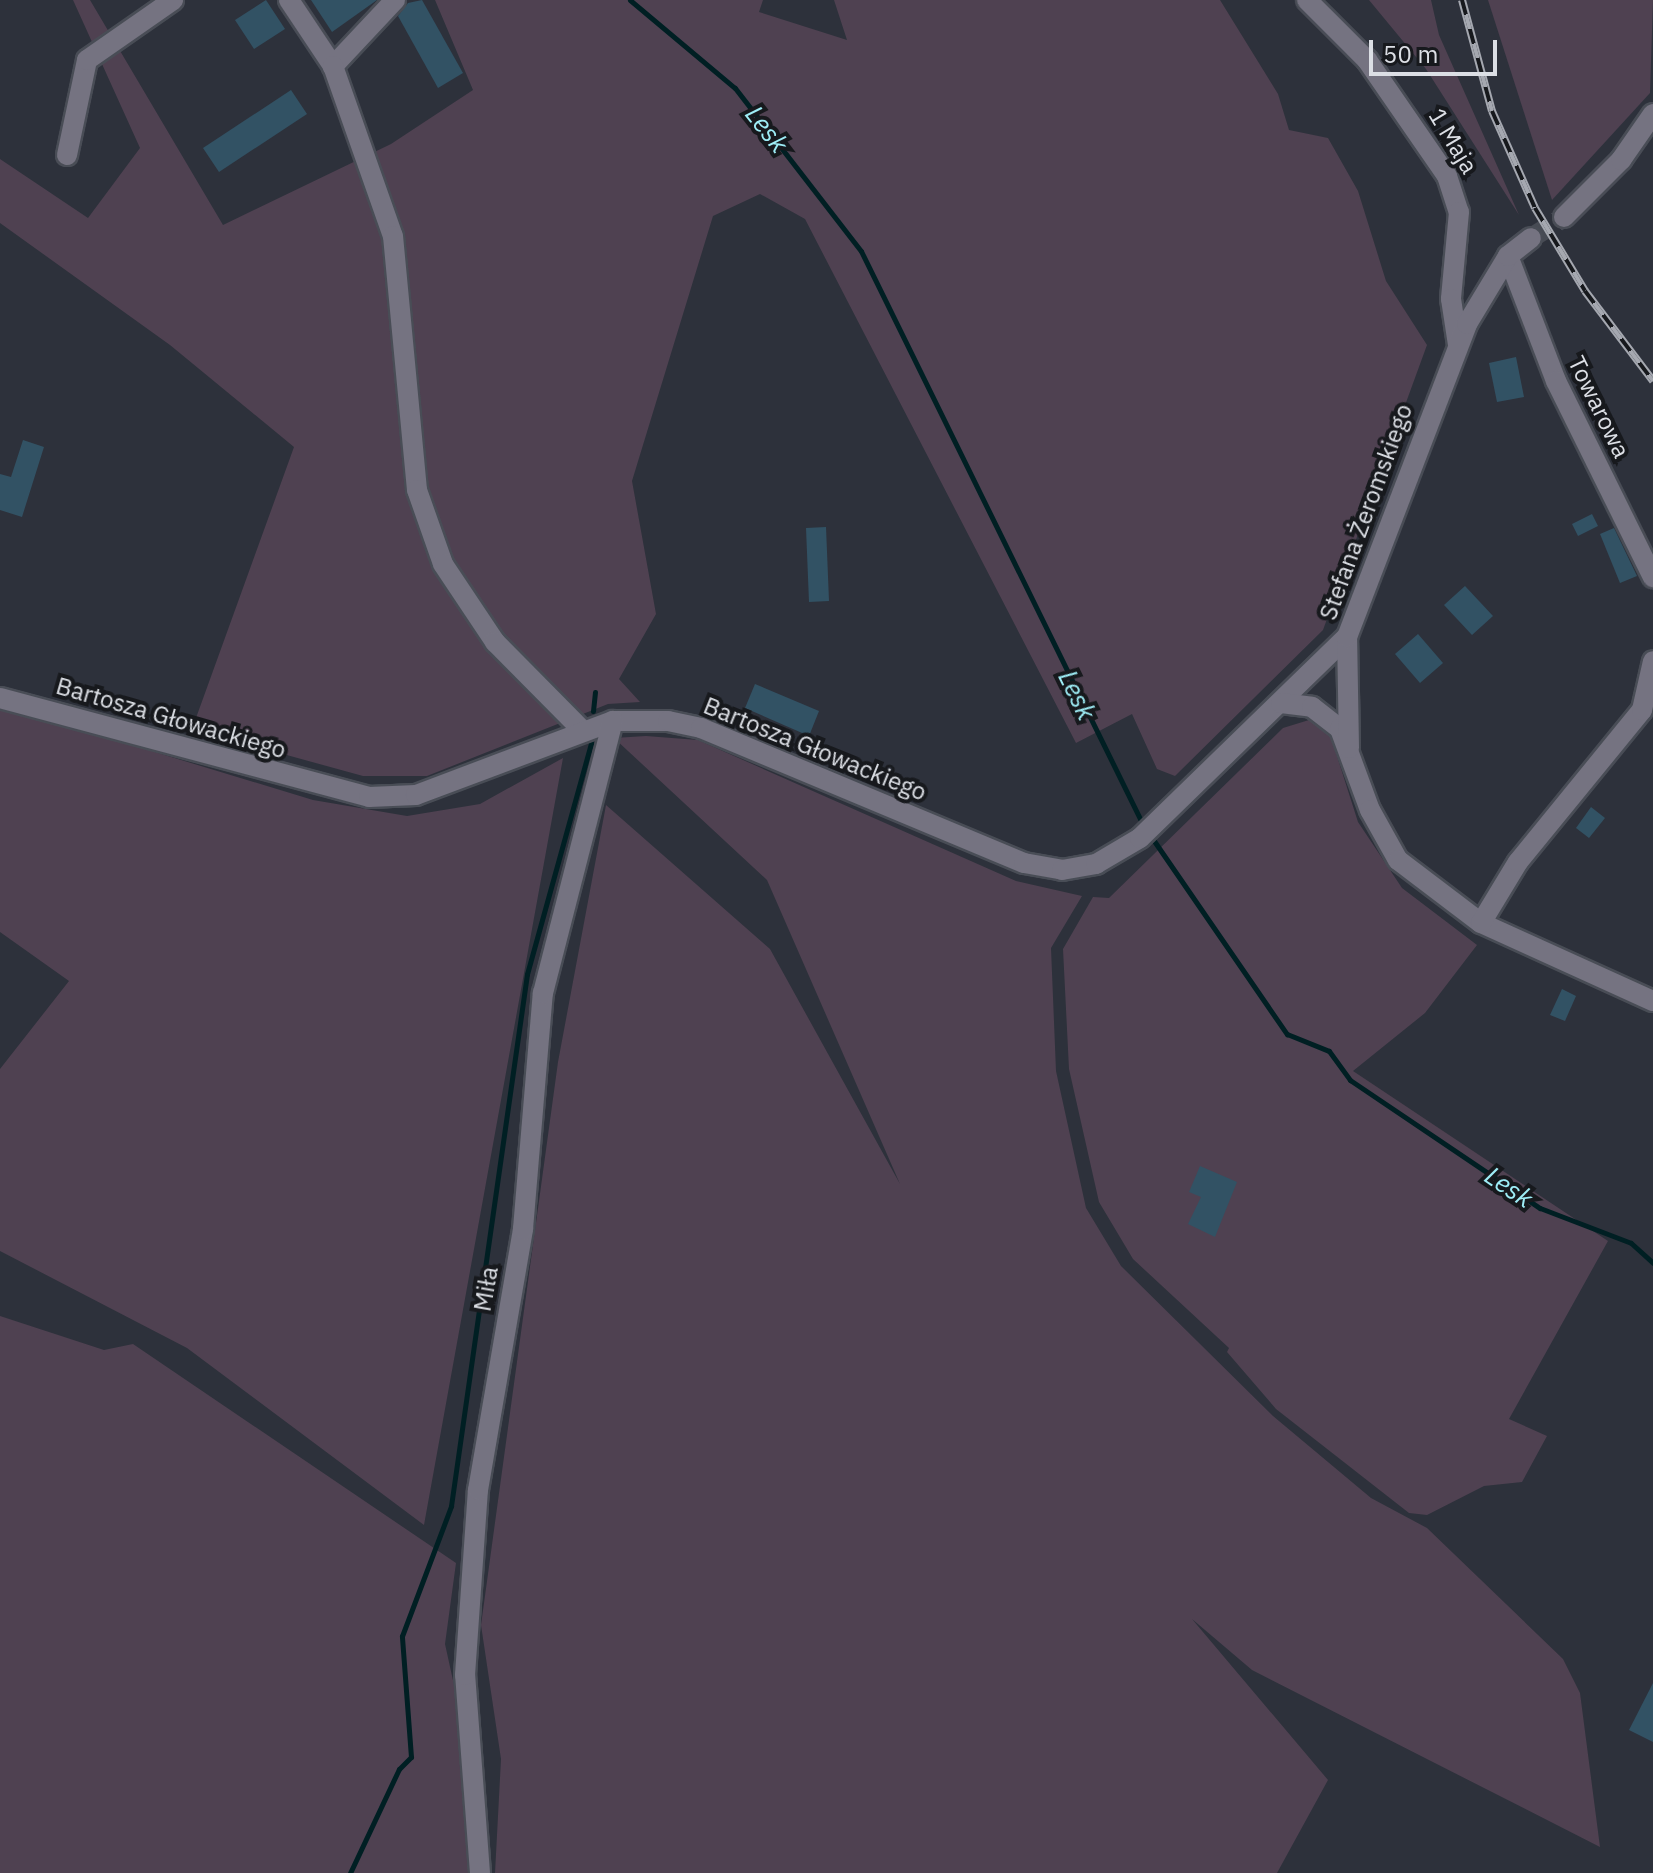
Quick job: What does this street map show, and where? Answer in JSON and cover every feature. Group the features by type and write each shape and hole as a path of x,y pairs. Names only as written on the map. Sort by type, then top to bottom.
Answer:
{"street":[{"path":"67,155 87,60 173,0"},
{"path":"289,0 333,66 393,236 417,490 443,564 504,653 582,730"},
{"path":"333,66 395,0"},
{"name":"1 Maja","path":"1307,0 1367,60 1447,176 1459,212 1451,299 1458,345"},
{"path":"1564,217 1621,160 1653,114"},
{"path":"1508,256 1531,238"},
{"name":"Stefana Żeromskiego","path":"1349,748 1347,637 1458,345 1508,256"},
{"name":"Towarowa","path":"1508,256 1556,381 1653,577"},
{"name":"Bartosza Głowackiego","path":"0,698 369,797 416,795 452,784 582,730 613,721 640,718 701,728 1024,863 1062,870 1096,864 1147,832 1347,637"},
{"path":"1481,923 1518,862 1642,710 1653,661"},
{"name":"Stefana Żeromskiego","path":"1281,703 1312,707 1330,717 1349,748 1370,810 1398,860 1481,923 1648,994"},
{"name":"Miła","path":"480,1873 465,1675 478,1490 523,1229 543,993 613,721"}],"shaded area":[{"path":"73,0 90,0 223,225 391,144 473,90 435,0 763,0 759,12 847,40 834,0 1220,0 1278,94 1289,130 1328,138 1358,191 1386,281 1427,345 1323,630 1175,776 1157,769 1132,714 1076,743 805,219 760,194 713,216 632,481 656,614 619,679 640,702 608,704 427,776 363,776 192,729 294,447 170,345 0,223 0,159 88,218 140,148"},
{"path":"1369,0 1431,0 1439,35 1519,215 1426,69"},
{"path":"1488,0 1653,0 1650,93 1552,200"},
{"path":"0,705 313,800 407,816 480,804 563,758 424,1525 187,1348 0,1251 0,1069 69,981 0,932"},
{"path":"1309,720 1329,731 1358,822 1402,888 1477,945 1425,1013 1353,1071 1608,1241 1509,1419 1547,1436 1522,1482 1484,1486 1427,1515 1409,1513 1276,1409 1227,1352 1229,1348 1133,1259 1099,1202 1069,1069 1063,949 1093,897 1109,898 1283,728"},
{"path":"646,736 698,740 1016,881 1082,896 1051,948 1056,1071 1086,1208 1121,1266 1273,1416 1371,1498 1427,1528 1563,1659 1580,1693 1600,1847 1252,1670 1192,1619 1328,1780 1277,1873 495,1873 501,1759 481,1625 558,1062 606,805 770,949 900,1184 767,880 614,738"},
{"path":"0,1316 104,1350 133,1344 456,1563 445,1644 476,1785 474,1873 0,1873"}],"building":[{"path":"266,0 285,29 254,49 235,20"},
{"path":"311,0 377,0 332,32"},
{"path":"422,0 463,73 438,88 398,16 408,3"},
{"path":"291,90 307,114 219,172 203,148"},
{"path":"1516,357 1524,397 1497,402 1489,363"},
{"path":"23,440 44,447 22,517 0,510 0,474 11,477"},
{"path":"1592,514 1598,526 1578,536 1572,524"},
{"path":"826,527 829,601 809,602 806,528"},
{"path":"1614,528 1637,576 1620,583 1600,534"},
{"path":"1465,586 1493,616 1472,635 1444,605"},
{"path":"1418,634 1443,663 1420,683 1395,654"},
{"path":"755,684 819,711 809,736 745,708"},
{"path":"1591,807 1605,818 1589,838 1576,828"},
{"path":"1562,989 1576,996 1565,1021 1550,1015"},
{"path":"1200,1166 1237,1182 1215,1237 1188,1224 1201,1197 1189,1192"},
{"path":"1653,1683 1653,1742 1629,1730"}],"waterway":[{"name":"Lesk","path":"630,0 735,88 861,251 1144,827"},
{"path":"593,711 595,692"},
{"path":"350,1873 399,1769 411,1757 402,1636 451,1506 527,974 591,743"},
{"name":"Lesk","path":"1150,835 1287,1034 1329,1051 1350,1080 1540,1208 1631,1243 1653,1263"}],"tunnel":[{"path":"1531,238 1564,217"}],"railway":[{"path":"1462,0 1492,111 1535,208 1585,291 1653,381"}]}
